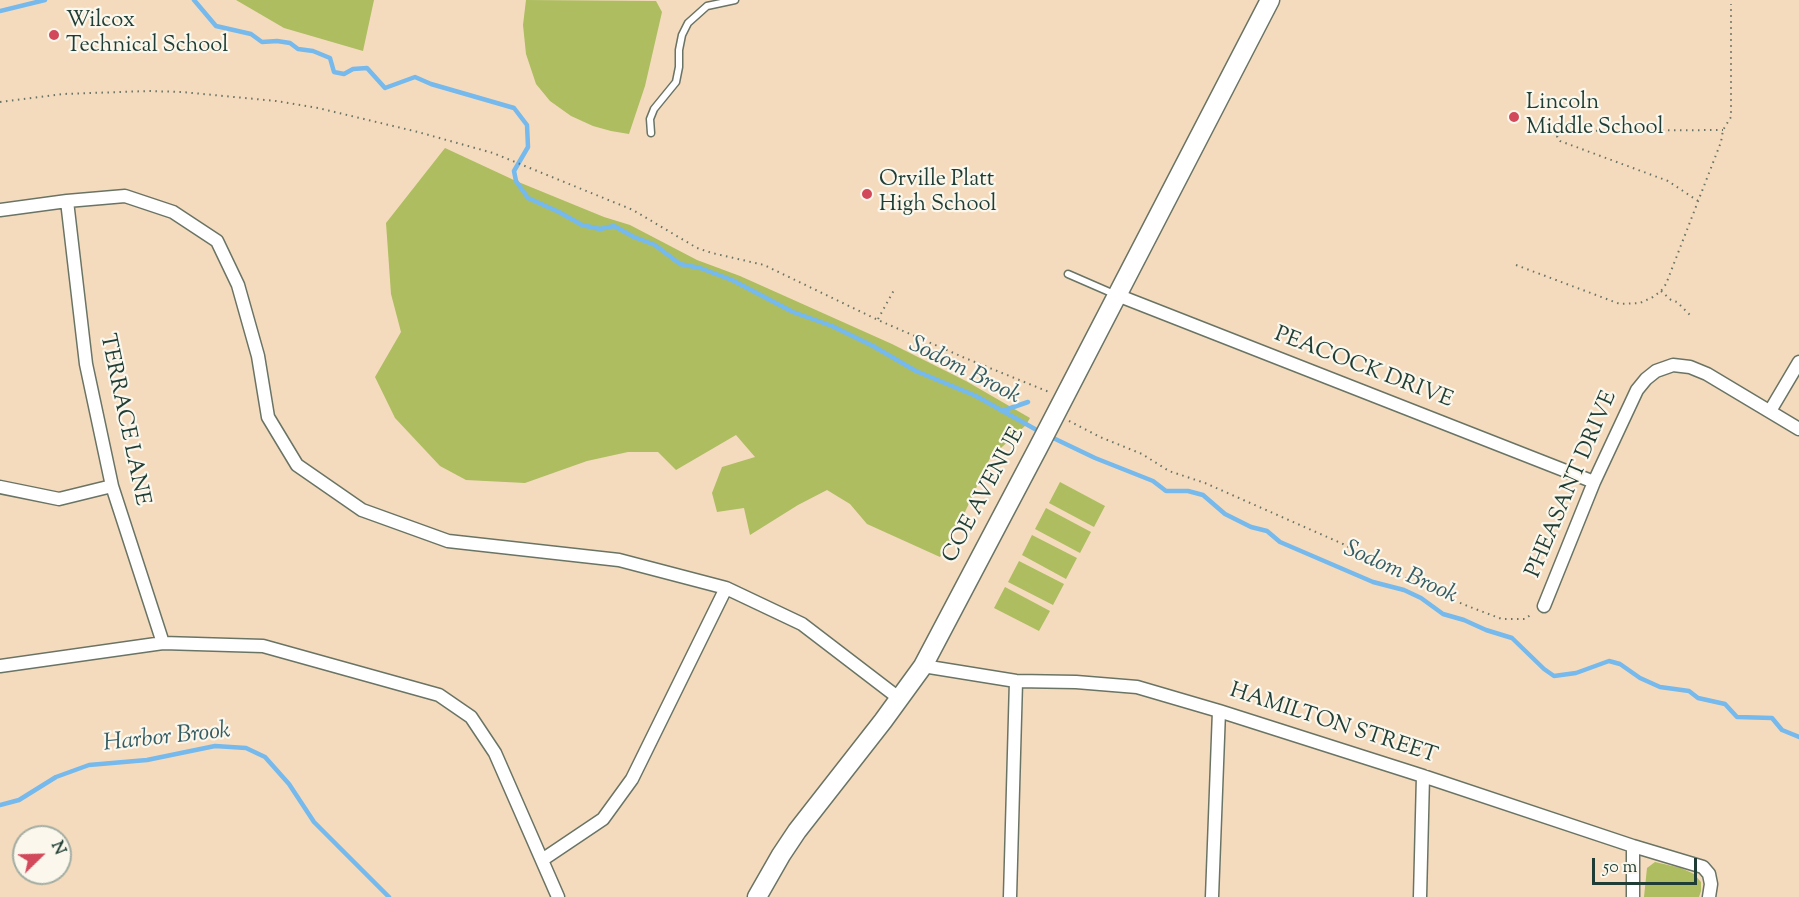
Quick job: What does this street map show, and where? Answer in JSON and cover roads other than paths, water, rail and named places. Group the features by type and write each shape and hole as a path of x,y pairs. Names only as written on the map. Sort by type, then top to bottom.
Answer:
{"street":[{"name":"COE AVENUE","path":"757,897 797,831 900,699 922,666 1038,448 1060,420 1117,295 1270,0"},
{"path":"0,210 126,196 173,212 217,241 238,285 258,356 268,417 297,465 362,510 448,541 619,560 726,588 802,624 900,699"},
{"name":"TERRACE LANE","path":"67,201 86,364 112,486 163,643"},
{"name":"PEACOCK DRIVE","path":"1117,295 1594,482"},
{"path":"1799,362 1770,411 1799,429"},
{"name":"PHEASANT DRIVE","path":"1544,606 1594,482 1637,390 1646,379 1656,371 1673,365 1690,367 1707,374 1770,411"},
{"path":"0,487 59,499 112,486"},
{"path":"542,860 603,819 632,779 726,588"},
{"path":"0,666 163,643 263,646 439,695 471,717 495,753 558,897"},
{"name":"HAMILTON STREET","path":"922,666 1016,681 1076,682 1137,687 1219,711 1703,867 1709,874 1711,884 1709,897"},
{"path":"1011,897 1016,681"},
{"path":"1212,897 1219,711"},
{"path":"1420,897 1423,776"},
{"path":"1633,846 1633,897"}],"lane":[{"path":"651,133 650,119 654,109 676,82 681,35 688,23 707,6 735,0"},
{"path":"1068,274 1117,295"}],"waterway":[{"name":"Sodom Brook","path":"0,11 45,0"},
{"name":"Sodom Brook","path":"194,0 216,26 251,34 262,42 290,43 298,49 313,51 330,58 334,72 344,74 353,69 367,68 385,88 415,77 431,84 514,108 527,125 528,147 514,171 516,181 528,198 582,225 600,229 614,226 655,245 680,264 700,268 732,280 793,312 832,326 916,371 976,396 1042,433"},
{"path":"1002,411 1028,402"},
{"name":"Sodom Brook","path":"1049,436 1095,458 1153,481 1166,491 1188,491 1203,495 1225,514 1251,527 1267,531 1280,542 1373,582 1404,590 1421,598 1443,614 1512,638 1554,676 1576,673 1609,661 1620,664 1640,678 1660,687 1689,691 1698,698 1725,704 1737,717 1772,718 1782,730 1799,737"},
{"name":"Harbor Brook","path":"0,805 19,800 56,777 89,765 147,760 215,746 246,748 265,757 289,784 314,822 389,897"}],"place":[{"name":"Wilcox Technical School","path":"54,35"},
{"name":"Lincoln Middle School","path":"1514,117"},
{"name":"Orville Platt High School","path":"867,194"}]}
